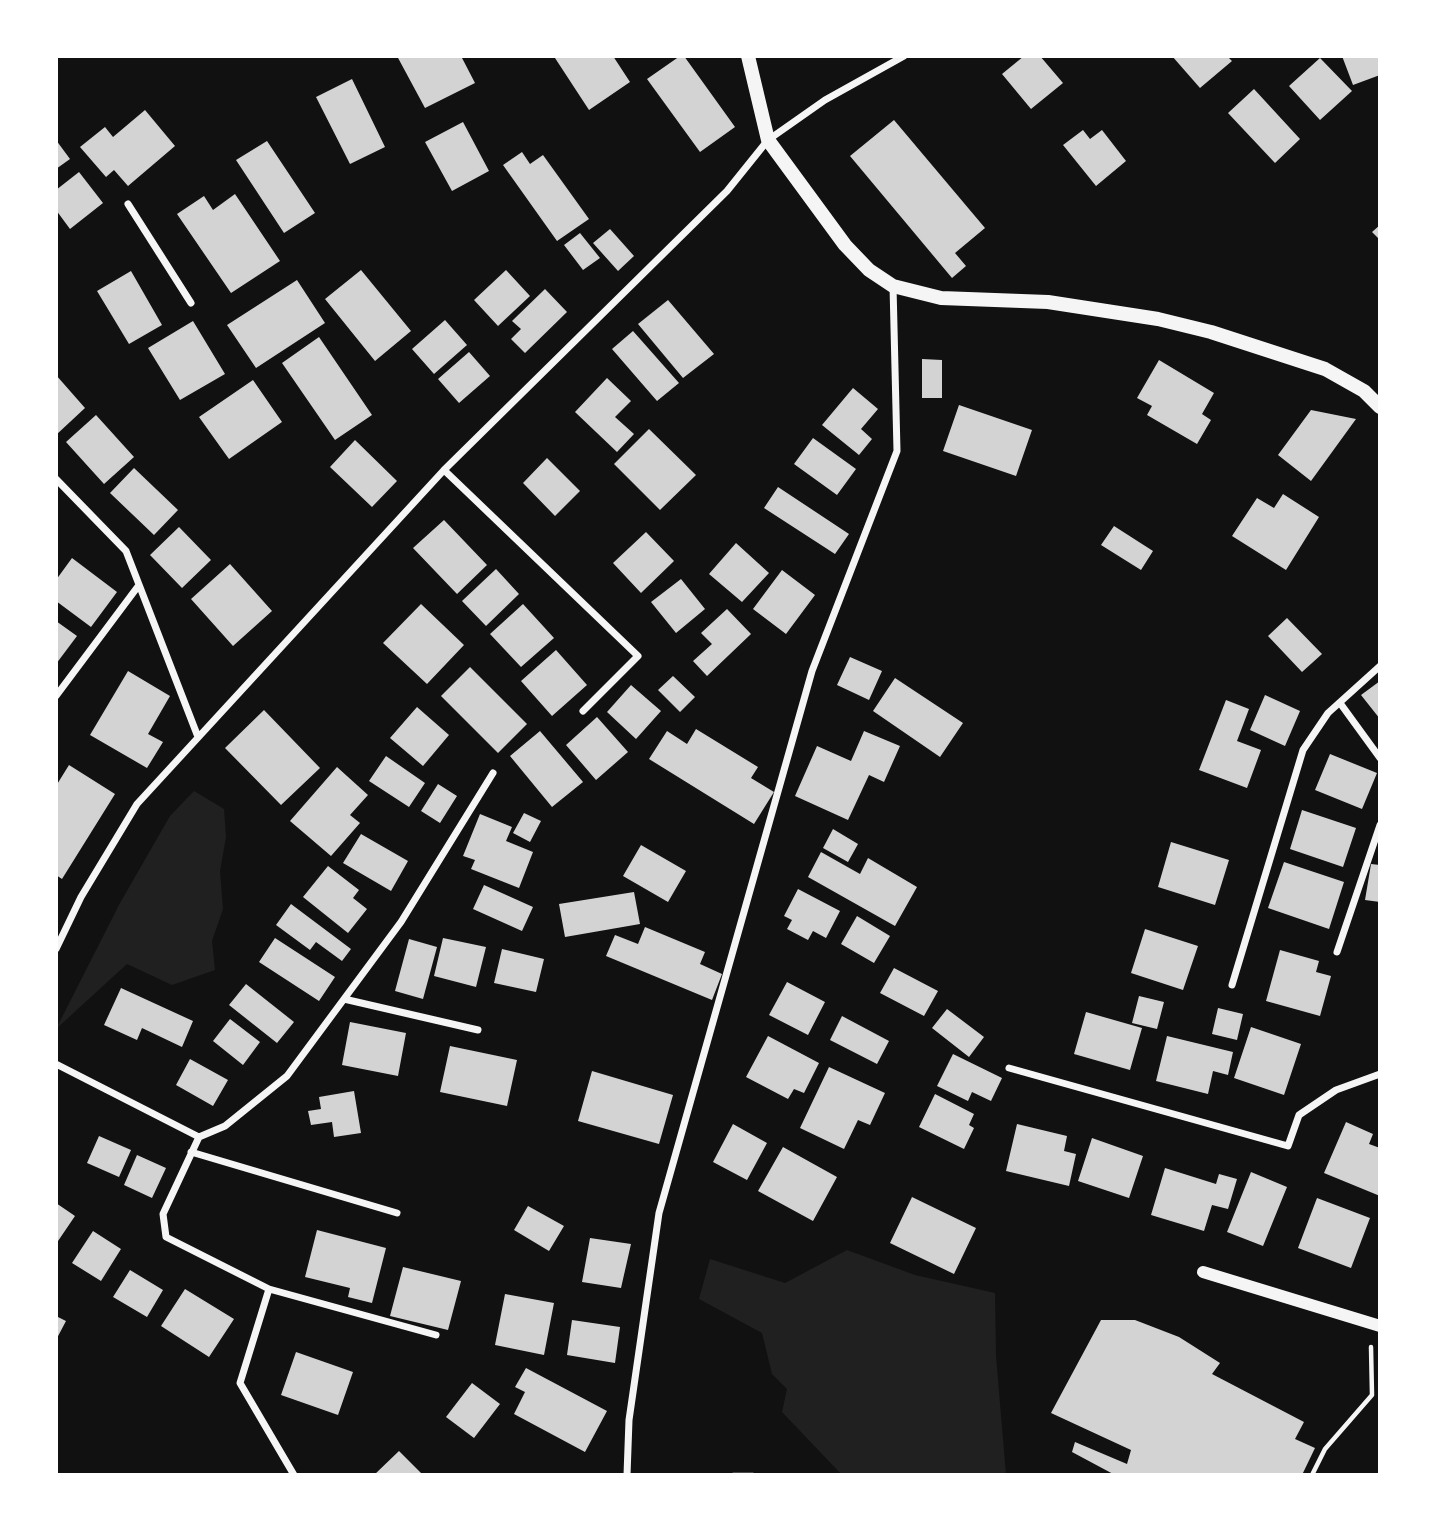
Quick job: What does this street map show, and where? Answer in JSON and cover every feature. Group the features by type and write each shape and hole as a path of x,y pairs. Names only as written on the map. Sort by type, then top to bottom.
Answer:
{"main road":[{"path":"748,56 768,139 845,245 869,270 893,286 941,298 1048,302 1211,332 1325,369 1364,391 1380,407"}],"street":[{"path":"56,949 81,897 137,804 444,470 727,191 768,139 822,102 904,56"},
{"path":"128,204 191,303"},
{"path":"627,1475 629,1420 659,1213 812,671 897,450 893,286"},
{"path":"444,470 638,656 583,711"},
{"path":"56,479 126,551 198,737"},
{"path":"56,696 139,584"},
{"path":"1232,985 1303,750 1328,713 1380,666"},
{"path":"1340,703 1380,758"},
{"path":"436,1335 269,1289 166,1237 163,1214 199,1136 225,1126 287,1076 401,922 493,773"},
{"path":"1337,952 1380,825"},
{"path":"344,999 478,1030"},
{"path":"56,1064 199,1136"},
{"path":"1009,1068 1288,1146 1299,1115 1336,1090 1380,1074"},
{"path":"191,1152 397,1213"},
{"path":"1203,1272 1375,1324"},
{"path":"269,1289 240,1382 294,1475"}],"path":[{"path":"1312,1475 1325,1449 1372,1395 1375,1324"},
{"path":"733,1475 753,1475"}],"shaded area":[{"path":"194,791 224,809 226,837 220,871 223,909 212,941 215,970 172,985 127,964 56,1029 120,903 170,816"},
{"path":"847,1250 915,1275 995,1293 996,1356 1006,1475 842,1475 782,1412 787,1389 772,1374 762,1333 699,1299 710,1259 785,1283"}],"building":[{"path":"397,56 461,56 475,83 425,108"},
{"path":"613,56 630,82 589,110 555,58"},
{"path":"680,56 684,56 735,127 700,152 647,79"},
{"path":"1024,56 1040,56 1063,83 1031,109 1002,74"},
{"path":"1172,56 1227,56 1232,61 1200,88"},
{"path":"1342,56 1380,56 1380,75 1353,85"},
{"path":"1320,58 1352,91 1320,120 1289,86"},
{"path":"352,79 385,147 350,164 316,97"},
{"path":"1254,89 1300,139 1275,163 1228,113"},
{"path":"145,110 175,146 128,186 114,170 106,177 80,147 105,127 113,137"},
{"path":"894,120 985,228 955,253 966,266 952,278 850,156"},
{"path":"463,122 489,171 452,191 425,142"},
{"path":"1083,130 1090,139 1102,130 1126,161 1096,186 1063,145"},
{"path":"56,140 70,159 56,169"},
{"path":"267,141 315,213 284,233 236,160"},
{"path":"522,152 530,164 543,155 589,219 557,241 503,165"},
{"path":"79,172 103,203 70,229 56,210 56,190"},
{"path":"235,194 280,261 231,293 177,214 204,196 213,210"},
{"path":"1380,225 1380,240 1372,232"},
{"path":"610,229 634,256 618,271 593,243"},
{"path":"580,233 600,258 583,270 564,245"},
{"path":"361,270 411,331 375,361 325,299"},
{"path":"506,270 530,296 498,326 474,300"},
{"path":"131,271 162,325 129,344 97,291"},
{"path":"297,280 325,323 256,368 227,325"},
{"path":"545,289 567,312 525,353 511,339 521,329 512,321"},
{"path":"668,300 714,354 683,378 638,324"},
{"path":"445,320 467,345 434,374 412,349"},
{"path":"193,321 225,374 180,400 148,348"},
{"path":"633,331 679,383 657,401 612,349"},
{"path":"319,337 372,415 335,440 282,363"},
{"path":"469,352 490,376 459,403 438,379"},
{"path":"922,359 942,360 942,398 922,398"},
{"path":"1159,360 1214,393 1202,414 1211,420 1197,444 1147,415 1152,406 1137,398"},
{"path":"56,375 85,408 56,435"},
{"path":"607,378 631,401 615,417 634,434 617,452 575,412"},
{"path":"253,380 282,422 229,459 199,417"},
{"path":"853,388 878,409 861,429 872,439 859,455 822,425"},
{"path":"959,405 1032,430 1016,476 943,451"},
{"path":"1311,410 1356,419 1311,481 1278,455"},
{"path":"96,415 134,457 104,484 66,442"},
{"path":"649,429 696,475 660,510 614,464"},
{"path":"813,438 856,469 837,495 794,464"},
{"path":"355,440 397,481 372,507 330,467"},
{"path":"547,458 580,491 555,516 523,483"},
{"path":"134,468 178,510 154,535 110,493"},
{"path":"778,487 849,534 835,554 764,508"},
{"path":"1283,494 1319,517 1286,570 1232,536 1257,498 1274,508"},
{"path":"444,520 487,565 457,594 413,548"},
{"path":"1114,526 1153,551 1141,570 1101,545"},
{"path":"179,527 211,560 182,588 150,555"},
{"path":"646,532 674,561 641,593 613,563"},
{"path":"736,543 769,573 742,602 709,574"},
{"path":"72,558 117,592 91,627 56,601 56,580"},
{"path":"230,564 272,611 233,646 191,599"},
{"path":"496,569 519,594 486,626 462,601"},
{"path":"782,570 815,595 786,634 753,609"},
{"path":"681,579 705,609 676,633 651,602"},
{"path":"421,604 464,645 427,684 383,643"},
{"path":"523,604 554,638 521,667 490,634"},
{"path":"727,609 751,634 707,676 693,661 712,644 701,633"},
{"path":"1287,618 1322,654 1302,672 1268,636"},
{"path":"56,621 77,636 56,664"},
{"path":"556,650 587,685 552,716 521,681"},
{"path":"850,657 882,671 869,700 837,685"},
{"path":"470,667 527,724 498,753 441,696"},
{"path":"128,671 170,696 148,734 163,742 147,768 90,735"},
{"path":"673,676 695,697 680,712 658,690"},
{"path":"895,678 963,723 940,757 873,711"},
{"path":"1380,681 1380,719 1361,695"},
{"path":"631,685 661,711 636,739 607,712"},
{"path":"1265,695 1300,711 1285,746 1250,730"},
{"path":"1226,700 1249,709 1237,741 1261,750 1247,788 1199,770"},
{"path":"417,707 449,735 423,766 390,738"},
{"path":"264,710 320,768 281,805 225,748"},
{"path":"597,717 628,752 596,780 566,745"},
{"path":"696,729 758,767 751,778 774,792 754,824 649,759 667,731 687,744"},
{"path":"540,731 583,782 552,807 510,756"},
{"path":"864,731 900,746 884,782 869,775 848,820 795,796 817,746 851,761"},
{"path":"1330,754 1377,773 1362,809 1315,790"},
{"path":"386,756 425,783 409,807 369,781"},
{"path":"69,765 115,794 62,879 56,875 56,786"},
{"path":"337,767 368,795 350,815 360,823 331,856 290,821"},
{"path":"438,784 457,796 440,823 421,811"},
{"path":"1302,810 1356,828 1343,867 1290,849"},
{"path":"524,813 541,821 530,842 513,833"},
{"path":"480,814 512,827 506,841 533,852 519,888 471,869 475,860 463,856"},
{"path":"833,829 858,844 848,862 823,848"},
{"path":"361,834 408,861 391,891 343,863"},
{"path":"1171,842 1229,860 1215,905 1158,887"},
{"path":"641,845 686,871 668,902 623,876"},
{"path":"821,852 860,874 868,858 917,887 895,926 808,877"},
{"path":"1284,862 1344,882 1329,929 1268,908"},
{"path":"1371,864 1380,865 1380,902 1365,900"},
{"path":"328,866 359,890 353,898 367,909 348,933 303,897"},
{"path":"484,885 533,907 522,931 473,909"},
{"path":"798,889 840,911 826,938 813,931 808,940 787,929 792,920 784,916"},
{"path":"634,892 640,924 565,937 559,904"},
{"path":"291,904 351,949 342,961 316,942 310,950 276,925"},
{"path":"857,916 890,936 874,963 841,944"},
{"path":"645,927 705,952 700,964 722,974 712,1000 606,956 615,935 638,944"},
{"path":"1145,929 1198,946 1183,990 1131,973"},
{"path":"275,938 335,977 319,1001 259,962"},
{"path":"443,938 486,947 476,987 434,976"},
{"path":"409,939 437,947 423,999 395,991"},
{"path":"502,949 544,959 536,992 494,983"},
{"path":"1280,950 1319,961 1316,972 1331,976 1320,1016 1266,1001"},
{"path":"894,968 938,991 924,1016 880,993"},
{"path":"787,982 825,1002 808,1035 769,1015"},
{"path":"246,984 294,1022 277,1043 229,1005"},
{"path":"121,988 193,1021 182,1047 142,1028 137,1040 104,1025"},
{"path":"1139,996 1164,1002 1157,1029 1132,1023"},
{"path":"1218,1008 1243,1014 1237,1040 1212,1034"},
{"path":"947,1009 984,1037 969,1057 932,1028"},
{"path":"1086,1012 1142,1028 1130,1070 1074,1054"},
{"path":"842,1016 889,1041 877,1064 830,1040"},
{"path":"230,1019 260,1042 243,1065 213,1041"},
{"path":"350,1022 406,1033 398,1076 342,1065"},
{"path":"1251,1027 1301,1044 1284,1095 1234,1078"},
{"path":"768,1036 819,1063 804,1093 794,1089 788,1099 746,1077"},
{"path":"1167,1036 1233,1052 1228,1075 1213,1071 1208,1094 1156,1081"},
{"path":"450,1046 517,1060 507,1106 440,1092"},
{"path":"953,1054 1002,1078 991,1101 972,1092 968,1101 937,1086"},
{"path":"190,1059 228,1080 213,1106 176,1085"},
{"path":"829,1067 885,1093 870,1125 858,1120 844,1149 800,1128"},
{"path":"592,1071 673,1095 659,1144 578,1121"},
{"path":"354,1091 361,1133 334,1137 332,1122 311,1125 308,1111 321,1109 319,1097"},
{"path":"935,1094 974,1114 969,1125 974,1128 964,1149 919,1127"},
{"path":"1346,1122 1373,1134 1369,1144 1380,1148 1380,1196 1324,1173"},
{"path":"733,1124 767,1143 747,1180 713,1162"},
{"path":"1017,1124 1067,1136 1064,1151 1076,1154 1069,1186 1006,1171"},
{"path":"99,1136 131,1150 119,1177 87,1163"},
{"path":"1092,1138 1143,1156 1129,1198 1078,1181"},
{"path":"783,1147 837,1177 813,1221 758,1191"},
{"path":"137,1155 166,1168 152,1198 124,1185"},
{"path":"1165,1168 1216,1184 1219,1174 1237,1179 1228,1209 1212,1205 1204,1231 1151,1215"},
{"path":"1251,1172 1287,1187 1263,1246 1227,1232"},
{"path":"912,1197 976,1228 954,1274 890,1243"},
{"path":"1317,1198 1370,1218 1351,1268 1298,1248"},
{"path":"56,1203 75,1216 56,1244"},
{"path":"528,1206 564,1226 549,1251 514,1230"},
{"path":"317,1230 386,1248 372,1303 348,1297 350,1288 305,1277"},
{"path":"93,1231 121,1249 101,1281 72,1263"},
{"path":"590,1238 631,1244 621,1288 582,1282"},
{"path":"403,1267 461,1281 448,1330 390,1316"},
{"path":"130,1270 163,1290 147,1317 113,1297"},
{"path":"185,1289 234,1319 209,1357 161,1326"},
{"path":"505,1294 554,1303 544,1355 495,1345"},
{"path":"56,1316 66,1321 56,1340"},
{"path":"572,1320 620,1327 615,1363 567,1355"},
{"path":"1101,1320 1135,1320 1179,1337 1220,1363 1212,1374 1304,1422 1295,1439 1315,1448 1302,1475 1115,1475 1072,1452 1075,1442 1127,1464 1131,1450 1051,1413"},
{"path":"296,1352 353,1372 338,1415 281,1395"},
{"path":"526,1368 607,1411 585,1452 514,1414 525,1392 515,1387"},
{"path":"472,1383 500,1404 474,1438 446,1417"},
{"path":"399,1451 423,1475 374,1475"}]}
